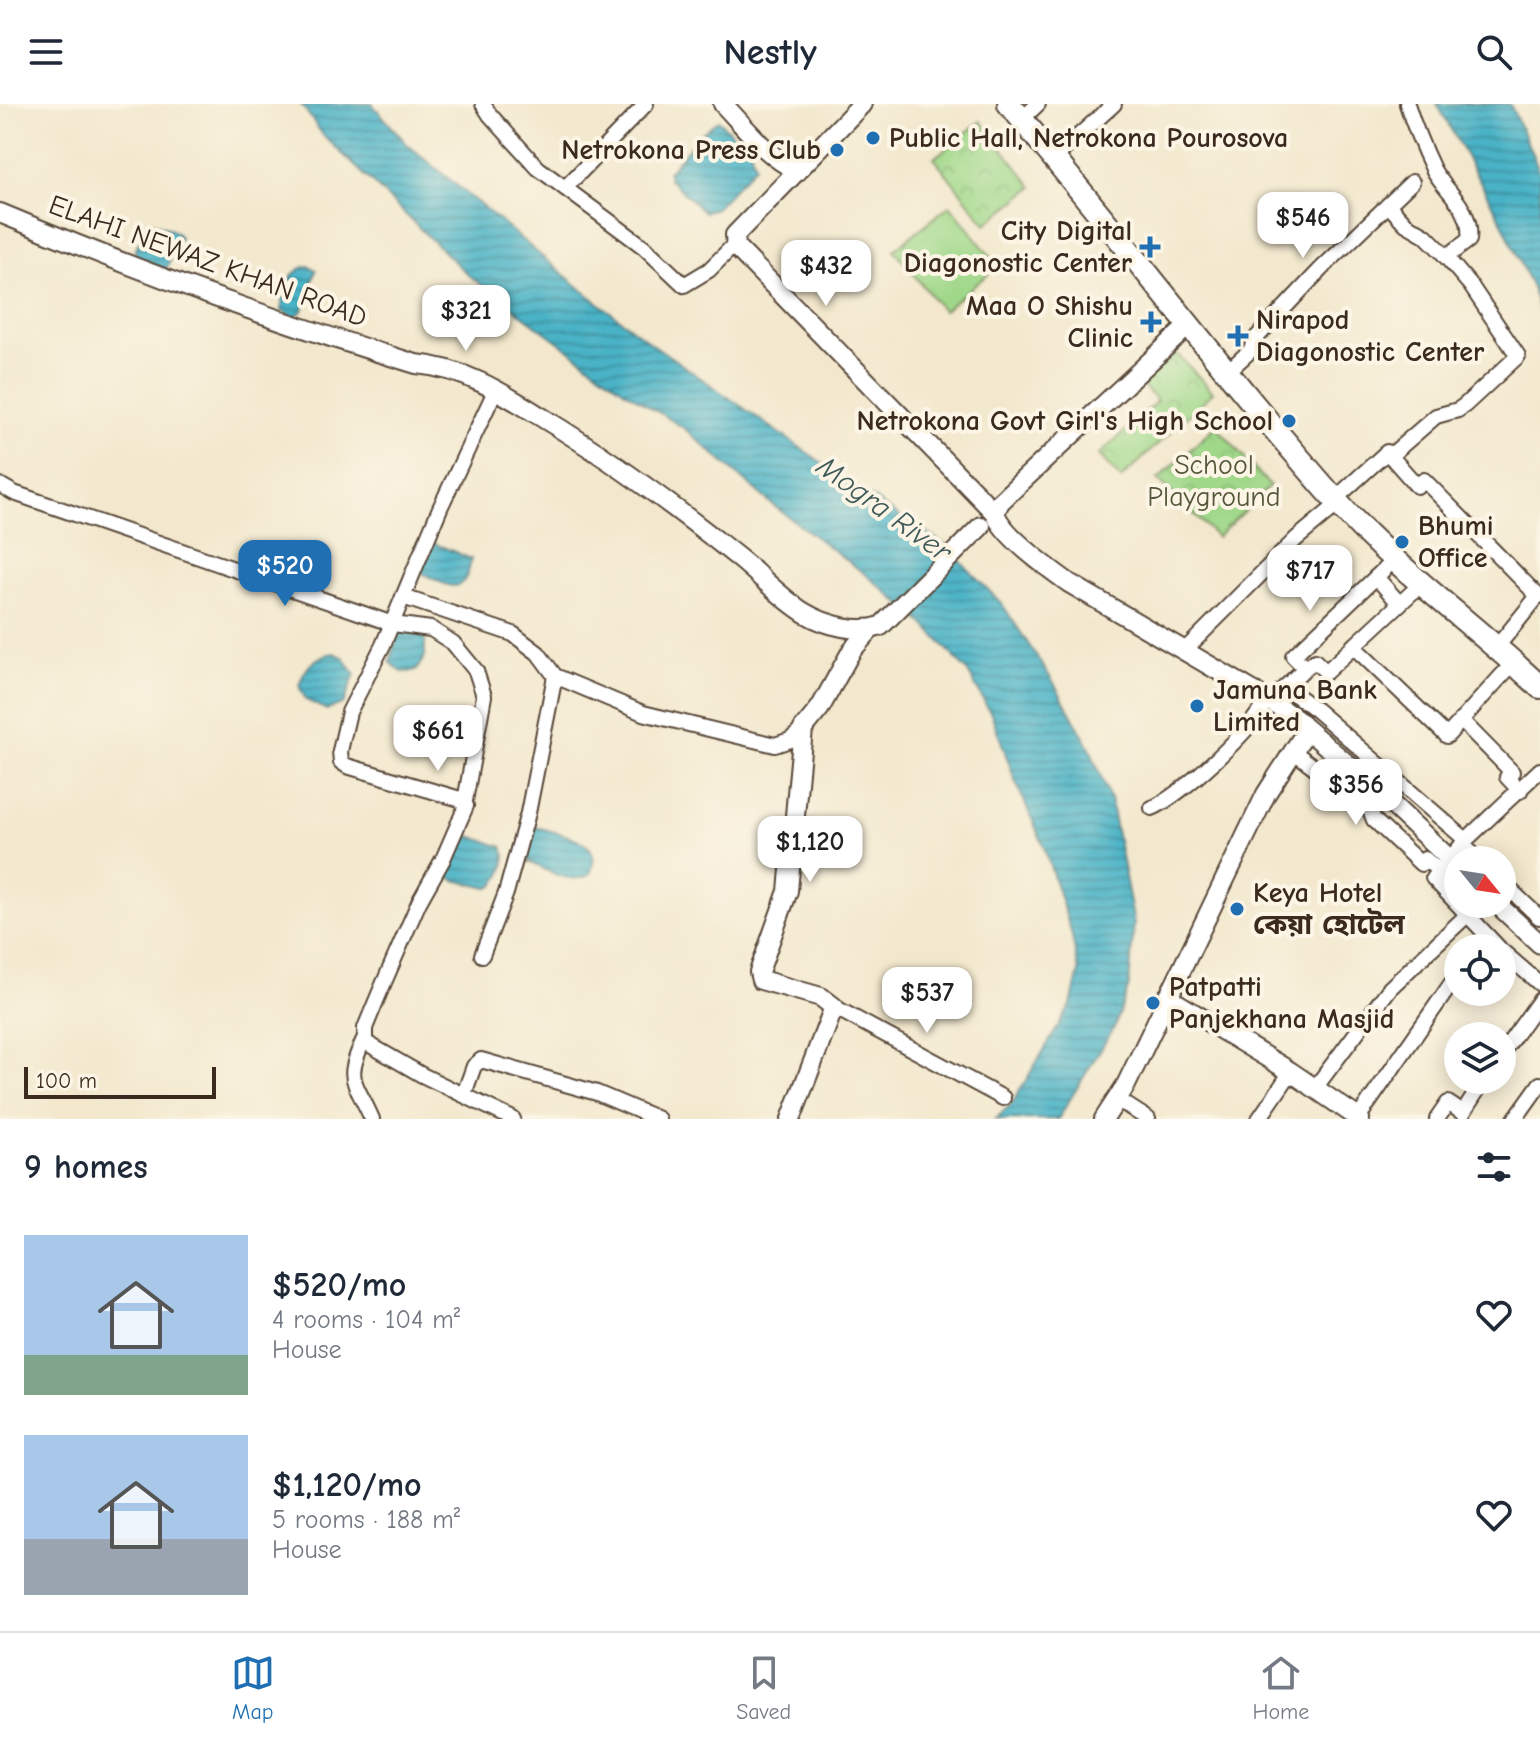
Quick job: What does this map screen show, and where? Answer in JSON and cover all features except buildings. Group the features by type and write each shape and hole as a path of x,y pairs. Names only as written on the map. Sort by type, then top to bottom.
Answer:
{"main road":[{"path":"1023,109 1053,159 1337,502 1420,585 1540,687"}],"street":[{"path":"483,104 538,168 644,247 684,285 709,270 735,244"},
{"path":"565,188 646,104"},
{"path":"723,104 759,143 798,171"},
{"path":"862,104 735,235 735,244 742,256 995,513 1003,526 1048,568 1268,700 1366,780 1444,860"},
{"path":"1053,159 1114,104"},
{"path":"1407,104 1435,173 1462,206 1468,219 1469,240 1446,257"},
{"path":"1227,372 1250,351 1257,337 1321,269 1412,182"},
{"path":"1388,205 1406,224 1425,235 1471,286 1518,356 1465,405 1436,416 1390,456"},
{"name":"ELAHI NEWAZ KHAN ROAD","path":"0,213 116,261 274,319 416,364 438,366 496,389 605,456 709,533 806,614 847,627 870,630"},
{"path":"403,597 513,634 538,653 555,676 643,713 775,745 790,740 820,708 859,639 888,619 995,513 1000,502 1189,325"},
{"path":"465,801 343,764 340,751 349,712 393,624 440,508 496,389"},
{"path":"1185,650 1387,452 1417,486 1424,480 1538,596 1496,648"},
{"path":"0,485 28,498 393,624 431,629 453,643 476,671 484,696 466,810 419,902 365,1028 365,1037 367,1045 513,1119"},
{"path":"1305,668 1293,656 1394,560"},
{"path":"1376,577 1399,603"},
{"path":"1152,808 1179,792 1229,747 1255,720 1268,700 1305,668 1315,661 1326,672 1420,585"},
{"path":"1353,646 1447,736 1514,662"},
{"path":"482,955 506,893 528,813 555,676"},
{"path":"1285,687 1316,710 1467,846"},
{"path":"1461,720 1512,772 1507,777 1520,791"},
{"path":"1104,1119 1117,1099 1266,794 1303,739 1304,727"},
{"path":"803,729 788,891 759,972 761,980 821,997 834,1007 1003,1098"},
{"path":"1294,752 1369,808 1374,820 1421,864 1425,859 1444,864"},
{"path":"1461,846 1540,770"},
{"path":"1444,869 1433,878 1444,891"},
{"path":"1516,895 1540,916 1525,930"},
{"path":"1315,1088 1390,988 1464,918"},
{"path":"1468,918 1482,934"},
{"path":"1512,918 1540,944"},
{"path":"1516,965 1540,984"},
{"path":"1167,997 1291,1072 1359,1118 1444,994"},
{"path":"1516,1033 1540,1000"},
{"path":"791,1119 834,1007"},
{"path":"365,1037 354,1059 352,1077 372,1119"},
{"path":"464,1094 474,1066 481,1060 597,1093 658,1119"},
{"path":"1259,1119 1291,1072"},
{"path":"1515,1119 1540,1084"},
{"path":"1456,1119 1440,1115 1448,1103 1463,1113 1475,1094"},
{"path":"1117,1099 1148,1119"}],"green space":[{"path":"981,121 1033,187 986,224 934,158"},
{"path":"950,205 998,266 943,311 894,250"},
{"path":"1176,353 1213,392 1121,479 1099,455 1157,401 1142,385"},
{"name":"School Playground","path":"1216,426 1270,486 1217,537 1158,479"}],"water":[{"name":"Mogra River","path":"301,104 372,104 407,144 586,293 648,341 888,509 944,544 1002,604 1054,683 1089,746 1110,799 1134,923 1129,986 1115,1026 1058,1119 996,1119 1013,1102 1071,1005 1079,972 1071,932 1043,844 1016,783 992,716 968,672 925,625 869,577 774,506 685,429 625,391 468,275 323,135"},
{"path":"1437,104 1510,104 1540,172 1540,316 1532,288 1500,218"},
{"path":"718,120 751,152 755,166 716,208 704,212 669,179 668,172 699,136"},
{"path":"153,222 180,237 166,269 136,258 135,250 148,224"},
{"path":"309,266 316,270 303,310 295,317 282,311 283,297 291,277"},
{"path":"431,542 471,559 465,580 460,584 446,585 421,572"},
{"path":"398,631 425,636 425,656 416,671 402,672 390,662"},
{"path":"334,653 343,657 355,674 344,703 327,710 306,700 299,686 311,664"},
{"path":"537,827 570,836 587,846 593,862 590,874 565,877 522,856 530,829"},
{"path":"467,835 503,847 504,868 493,886 488,888 454,880 443,871 459,836"}],"place":[{"name":"Public Hall, Netrokona Pourosova","path":"873,138"},
{"name":"Netrokona Press Club","path":"837,150"},
{"name":"City Digital Diagonostic Center","path":"1150,247"},
{"name":"Maa O Shishu Clinic","path":"1151,322"},
{"name":"Nirapod Diagonostic Center","path":"1238,336"},
{"name":"Netrokona Govt Girl's High School","path":"1289,421"},
{"name":"Bhumi Office","path":"1402,542"},
{"name":"Jamuna Bank Limited","path":"1197,706"},
{"name":"Keya Hotel কেয়া হোটেল","path":"1237,909"},
{"name":"Patpatti Panjekhana Masjid","path":"1153,1003"}]}
